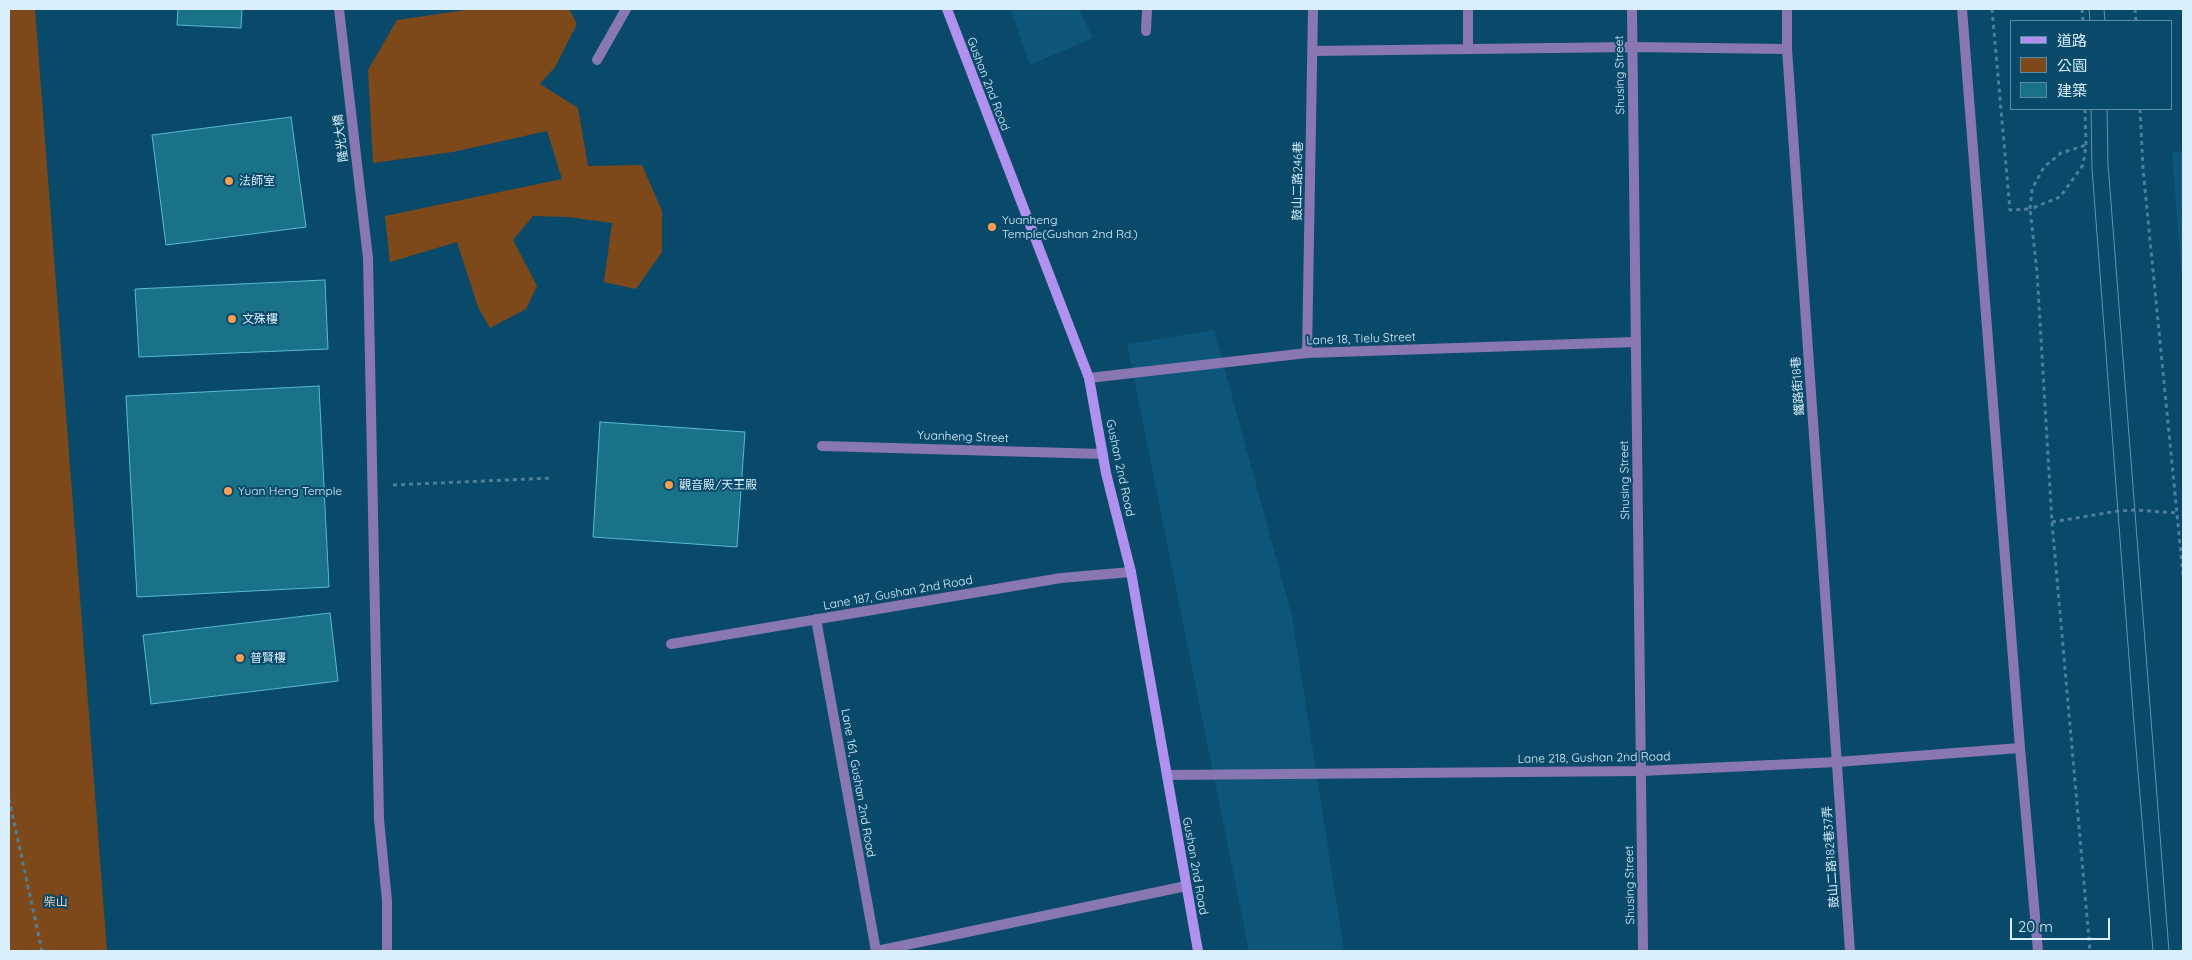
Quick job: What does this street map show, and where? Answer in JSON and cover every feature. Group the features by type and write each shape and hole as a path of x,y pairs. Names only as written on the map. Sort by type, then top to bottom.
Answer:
{"street":[{"path":"597,60 626,9"},
{"name":"Gushan 2nd Road","path":"947,9 1088,378 1103,454 1131,572 1198,951"},
{"path":"1146,31 1147,9"},
{"name":"鼓山二路246巷","path":"1308,353 1313,9"},
{"path":"1468,9 1468,49"},
{"name":"Shusing Street","path":"1632,9 1643,951"},
{"name":"鐵路街18巷","path":"1787,9 1787,49 1838,762"},
{"path":"1962,9 2020,748 2038,951"},
{"name":"隆光大橋","path":"339,12 368,258 380,819 387,901 387,951"},
{"path":"1312,51 1632,47 1787,49"},
{"name":"Lane 18, Tielu Street","path":"1088,378 1308,353 1636,342"},
{"name":"Yuanheng Street","path":"822,446 1103,454"},
{"name":"Lane 187, Gushan 2nd Road","path":"670,644 1061,578 1131,572"},
{"name":"Lane 161, Gushan 2nd Road","path":"816,619 877,951 1186,886"},
{"name":"Lane 218, Gushan 2nd Road","path":"1168,775 1641,771 1838,762 2020,748"},
{"name":"鼓山二路182巷37弄","path":"1838,762 1850,951"}],"path":[{"path":"1992,9 2010,210 2030,209 2060,197 2083,165 2086,146 2085,110"},
{"path":"2140,110 2143,170 2183,575"},
{"path":"2086,146 2061,153 2044,167 2032,189 2030,209 2037,272 2052,522 2090,951"},
{"path":"372,487 552,478"},
{"path":"2052,522 2127,510 2177,513"},
{"path":"9,798 42,951"}],"shaded area":[{"path":"1010,9 1079,9 1093,38 1030,65"},
{"path":"2183,151 2183,295 2172,153"},
{"path":"1214,330 1292,616 1344,951 1249,951 1127,344"}],"green space":[{"name":"柴山","path":"9,9 35,9 107,951 9,951"},
{"path":"473,9 569,9 577,24 555,67 540,84 578,108 588,166 642,165 662,211 662,252 636,289 604,282 612,223 568,217 533,216 513,240 537,286 526,309 490,328 478,307 457,242 390,262 385,216 562,179 547,131 453,152 373,163 368,70 397,20"}],"building":[{"path":"178,9 242,9 241,28 177,25"},
{"name":"法師室","path":"291,117 306,227 166,245 152,135"},
{"name":"文殊樓","path":"325,280 328,349 139,357 135,289"},
{"name":"Yuan Heng Temple","path":"319,386 329,587 137,597 126,396"},
{"name":"觀音殿/天王殿","path":"600,422 745,432 737,547 593,537"},
{"name":"普賢樓","path":"330,613 338,681 151,704 143,635"}],"tram line":[{"path":"2089,9 2090,20"},
{"path":"2104,9 2105,20"},
{"path":"2091,110 2092,168 2153,951"},
{"path":"2107,110 2108,164 2169,951"}],"place":[{"name":"法師室","path":"229,181"},
{"name":"Yuanheng Temple(Gushan 2nd Rd.)","path":"992,227"},
{"name":"文殊樓","path":"232,319"},
{"name":"觀音殿/天王殿","path":"669,485"},
{"name":"Yuan Heng Temple","path":"228,491"},
{"name":"普賢樓","path":"240,658"}]}
